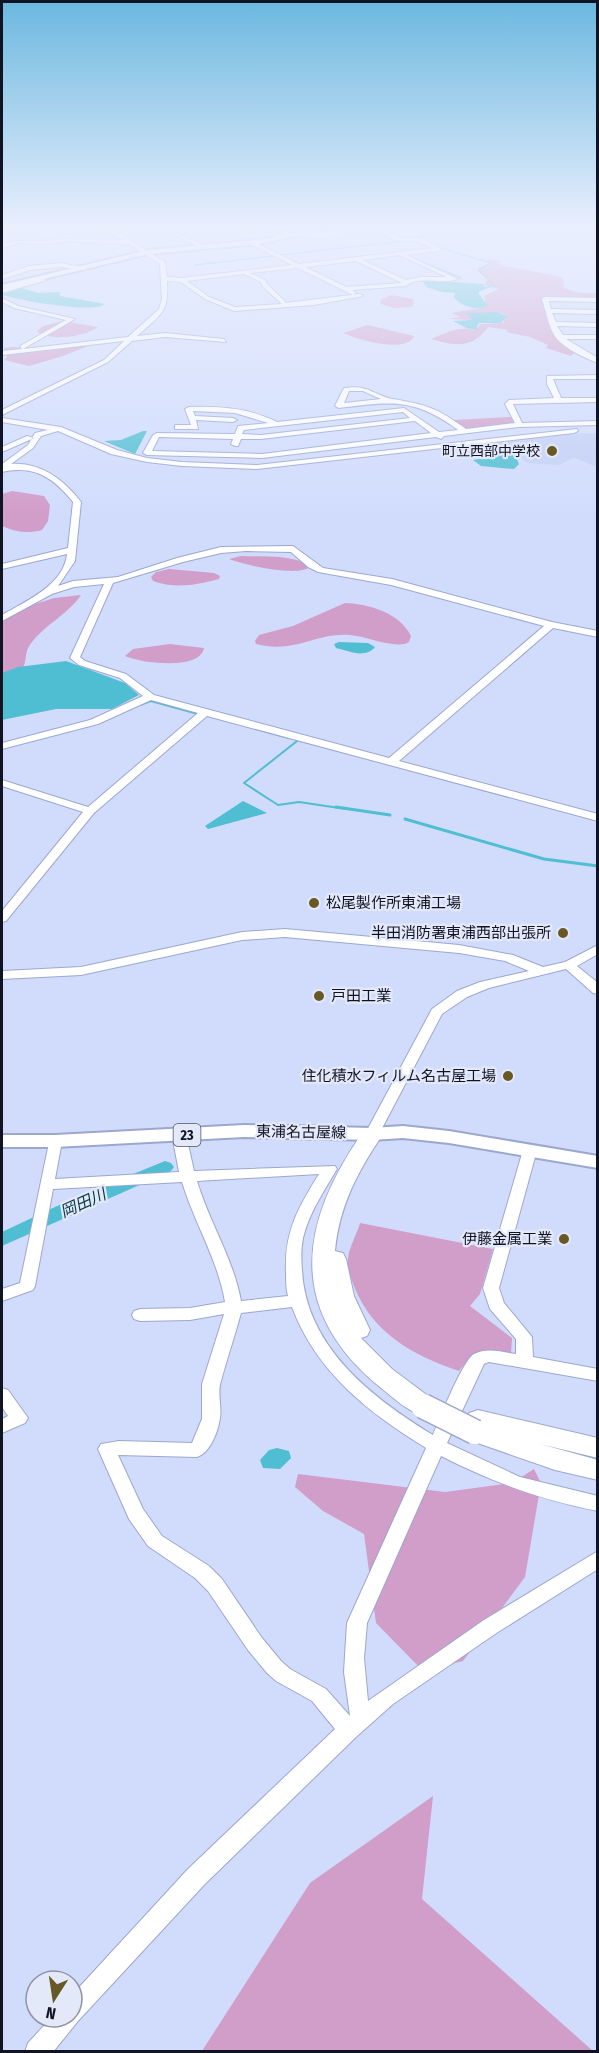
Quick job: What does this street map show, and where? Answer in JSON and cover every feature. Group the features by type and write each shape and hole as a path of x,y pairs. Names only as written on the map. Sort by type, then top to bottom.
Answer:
{"highway":[{"path":"372,1134 357,1154 327,1221 321,1252 324,1281 332,1309 348,1339 380,1374 428,1402 555,1460 597,1470"},
{"path":"477,1426 597,1448"}],"main road":[{"name":"東浦名古屋線","path":"2,1141 55,1142 244,1131 372,1134 403,1132 597,1162"}],"street":[{"path":"19,350 60,326"},
{"path":"2,413 96,367 146,326"},
{"path":"555,326 570,346 597,361"},
{"path":"566,326 597,337"},
{"path":"574,326 597,331"},
{"path":"2,353 176,335 224,341"},
{"path":"570,346 597,345"},
{"path":"582,353 597,352"},
{"path":"573,377 573,374 586,373"},
{"path":"556,395 549,377 597,377"},
{"path":"550,384 597,385"},
{"path":"339,406 346,389 364,389 389,400"},
{"path":"580,391 597,392"},
{"path":"519,425 509,402 572,392"},
{"path":"556,395 597,400"},
{"path":"534,399 540,408 597,407"},
{"path":"339,406 389,400 420,403 465,432"},
{"path":"339,406 347,417"},
{"path":"169,436 174,427 279,426 430,408"},
{"path":"404,410 452,444"},
{"path":"542,414 560,432"},
{"path":"588,414 597,415"},
{"path":"195,427 190,418 248,420 266,418 279,426"},
{"path":"417,419 261,437 157,435 147,453 279,455 519,425 597,423"},
{"path":"2,420 58,429 114,452 137,458 182,464 227,466 284,464 560,432 597,431"},
{"path":"323,420 352,446"},
{"path":"364,435 428,427"},
{"path":"227,466 241,428"},
{"path":"2,450 58,429"},
{"path":"13,430 37,435"},
{"path":"4,468 13,458 36,442 37,435"},
{"path":"309,441 342,437"},
{"path":"2,440 16,445"},
{"path":"152,444 254,447"},
{"path":"4,468 42,471 76,500 70,565 49,592"},
{"path":"4,614 49,592 82,583 110,581 221,550 293,549 311,565 321,570 392,582 551,625 597,634"},
{"path":"2,566 72,550"},
{"path":"110,581 75,658 82,663 123,676 150,697 597,818"},
{"path":"391,762 551,625"},
{"path":"2,746 94,722 150,697"},
{"path":"2,918 90,811 205,712"},
{"path":"2,783 90,811"},
{"path":"2,975 81,971 242,936 285,933 459,949 508,958 544,972"},
{"path":"372,1134 437,1012 462,994 485,985 569,965 597,949"},
{"path":"569,965 597,990"},
{"path":"179,1135 188,1177 204,1226 230,1284 234,1306 226,1340 211,1384 211,1419 203,1443 197,1450 107,1449 110,1459 136,1514 155,1540 202,1572 215,1585 255,1644 274,1667 283,1675 319,1695 356,1724"},
{"path":"2,1295 27,1286 55,1142"},
{"path":"525,1362 524,1337 496,1305 491,1288 530,1150"},
{"path":"46,1184 330,1169 301,1219 296,1236 292,1271 297,1300 309,1329 332,1365 376,1407 458,1457 515,1483 597,1504"},
{"path":"140,1315 190,1314 234,1306 245,1308 297,1300"},
{"path":"356,1724 352,1641 357,1623 472,1367 478,1359 489,1356 597,1375"},
{"path":"2,1395 19,1418 2,1426"},
{"path":"84,1999 196,1877 356,1724 387,1698 491,1626 597,1559"},
{"path":"37,2052 57,2029"}],"shaded area":[{"path":"43,326 98,327 76,336 59,337 37,331"},
{"path":"371,326 414,336 410,341 392,345 370,342 343,333"},
{"path":"462,326 477,326 478,330"},
{"path":"479,326 551,326 561,341 576,351 571,356 546,348 548,345 530,337 488,327 476,339 462,344 431,339 459,329 476,330"},
{"path":"66,344 88,346 29,366 4,360 7,357 4,348 39,350"},
{"path":"511,417 514,424 465,431 454,420"},
{"path":"147,431 135,454 104,441 121,440"},
{"name":"町立西部中学校","path":"597,433 597,467 574,458 558,465 527,463 519,456 487,443 559,434"},
{"path":"495,452 515,455 519,464 514,469 481,466 473,460 489,457"},
{"path":"12,491 44,496 50,505 48,521 42,530 22,532 2,526 2,494"},
{"path":"241,556 286,558 311,566 296,571 285,571 229,559"},
{"path":"169,569 214,573 220,576 219,579 186,585 169,585 153,581 151,577 156,572"},
{"path":"81,595 69,609 33,640 28,648 24,666 19,672 2,682 2,615 54,598"},
{"path":"345,603 364,605 392,616 406,628 411,636 409,642 397,644 357,636 338,635 294,645 256,644 255,641 259,635 293,626"},
{"path":"339,642 368,643 375,647 367,653 357,653 336,648 334,644"},
{"path":"170,644 204,648 200,655 192,660 181,662 156,663 125,656 133,649"},
{"path":"66,661 125,683 139,695 112,709 56,709 2,720 2,673 18,667"},
{"path":"243,801 267,813 208,829 205,826"},
{"path":"360,1223 493,1249 480,1294 470,1306 512,1338 511,1354 482,1354 471,1359 459,1371 411,1350 383,1330 362,1303 349,1269 351,1245"},
{"path":"277,1448 289,1451 291,1458 280,1469 263,1468 260,1460 269,1450"},
{"path":"534,1469 541,1483 525,1577 463,1661 423,1671 376,1623 364,1534 323,1511 295,1487 298,1474 445,1492 512,1483"},
{"path":"433,1796 422,1899 593,2051 202,2051 310,1883"}],"waterway":[{"path":"140,705 151,701 198,714 196,716"},
{"path":"110,718 134,707"},
{"path":"250,727 289,738"},
{"path":"297,741 244,783 278,805 299,802 346,809"},
{"path":"336,807 390,815"},
{"path":"405,819 544,859 598,866"},
{"name":"岡田川","path":"2,1240 79,1203 165,1167"}],"place":[{"name":"町立西部中学校","path":"552,451"},
{"name":"松尾製作所東浦工場","path":"314,903"},
{"name":"半田消防署東浦西部出張所","path":"563,933"},
{"name":"戸田工業","path":"319,996"},
{"name":"住化積水フィルム名古屋工場","path":"508,1076"},
{"name":"伊藤金属工業","path":"564,1239"}]}
